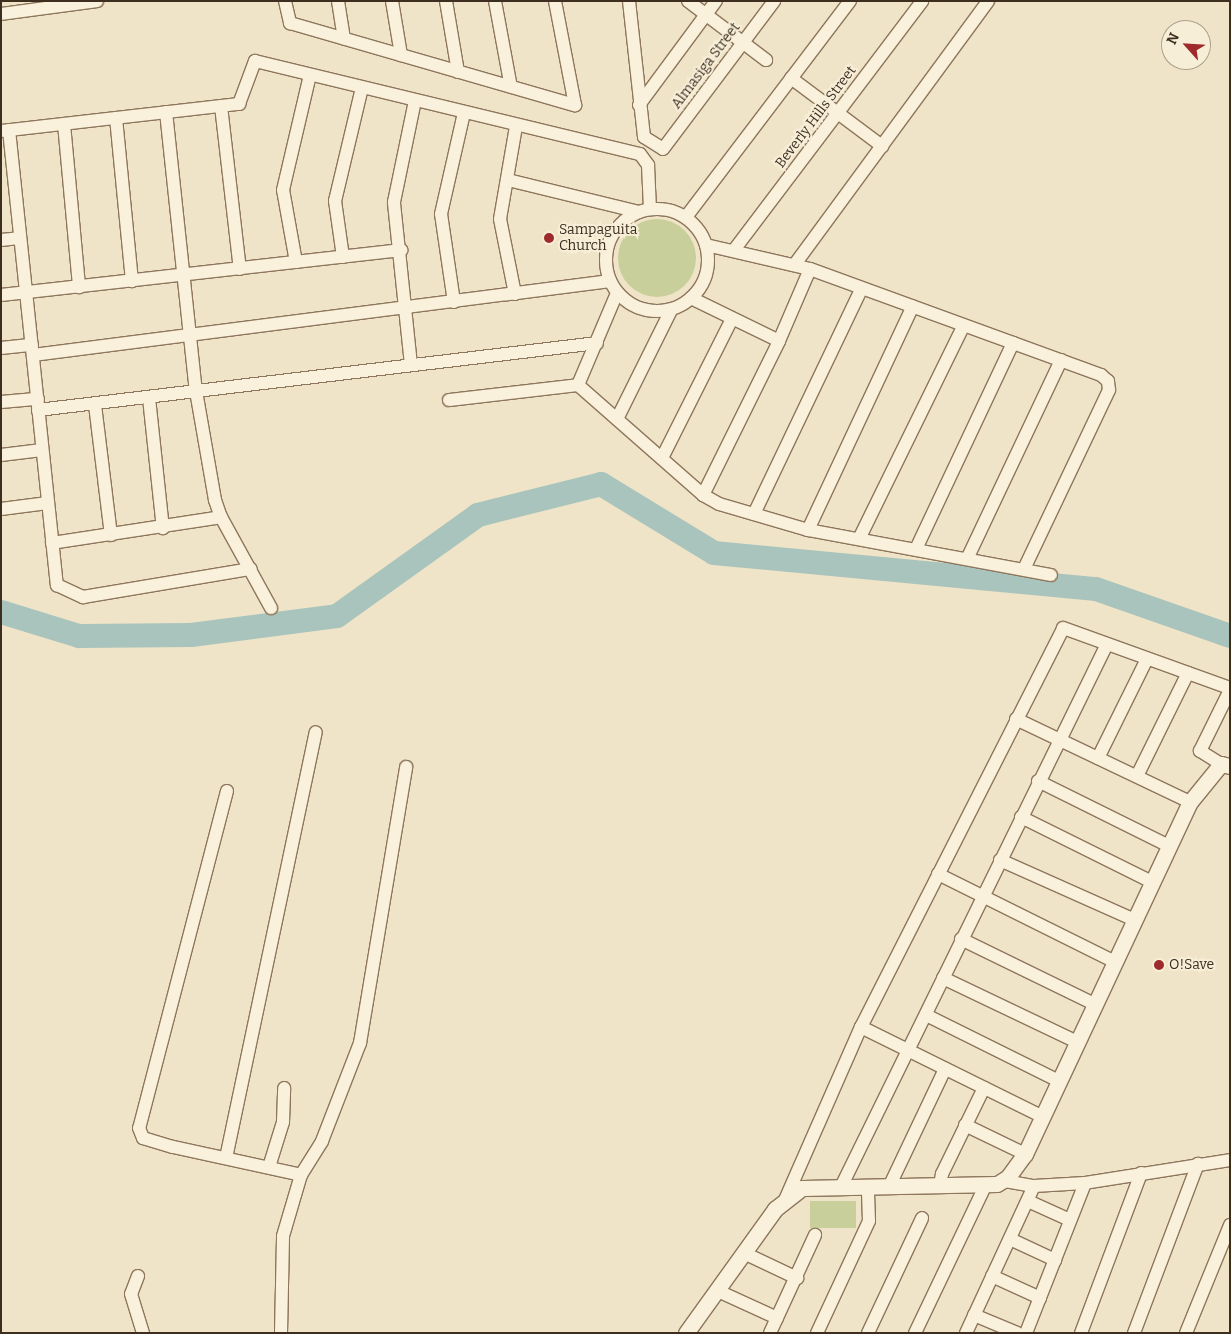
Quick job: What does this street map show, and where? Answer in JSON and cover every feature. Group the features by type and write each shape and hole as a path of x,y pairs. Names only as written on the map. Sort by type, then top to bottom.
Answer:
{"street":[{"path":"1,14 97,1"},
{"path":"285,1 290,23 575,106 555,1"},
{"path":"338,1 344,39"},
{"path":"392,1 401,55"},
{"path":"446,1 458,72"},
{"path":"495,1 511,87"},
{"path":"629,1 639,105"},
{"path":"688,1 744,41 766,60"},
{"path":"639,105 716,1"},
{"name":"Almasiga Street","path":"639,105 644,137 663,149 774,1"},
{"path":"686,217 850,1"},
{"name":"Beverly Hills Street","path":"734,250 922,1"},
{"path":"795,264 988,1"},
{"path":"251,569 83,598 57,585 26,293 19,238 7,185 5,131 239,104 255,62 464,114 640,154 648,165 645,210"},
{"path":"296,262 283,190 310,75"},
{"path":"792,78 882,146"},
{"path":"343,257 335,201 362,88"},
{"path":"411,365 402,250 394,202 415,101"},
{"path":"220,106 240,269"},
{"path":"166,112 186,275 196,391 220,517 251,569 271,608"},
{"path":"454,302 441,214 464,114"},
{"path":"116,118 132,281"},
{"path":"64,124 79,287"},
{"path":"515,294 500,219 516,126"},
{"path":"508,180 645,210 662,209 686,217 695,225 706,245 706,274 691,298 670,310 641,309 617,293 610,281 606,264 607,248 614,232 645,210"},
{"path":"1,240 19,238"},
{"path":"706,245 810,269 1061,360 1101,375 1108,380 1109,390 1024,569"},
{"path":"1,295 402,250"},
{"path":"703,495 779,341 810,269"},
{"path":"1,348 32,350 190,337 610,281"},
{"path":"754,514 862,288"},
{"path":"578,385 617,293"},
{"path":"691,298 779,341"},
{"path":"808,530 914,306"},
{"path":"617,419 670,310"},
{"path":"662,458 732,319"},
{"path":"860,539 964,325"},
{"path":"1,402 95,405 196,391 597,343"},
{"path":"916,549 1013,343"},
{"path":"968,558 1061,360"},
{"path":"449,400 578,385 703,495 754,514 808,530 968,558 1051,575"},
{"path":"149,398 163,528"},
{"path":"95,405 111,535"},
{"path":"1,455 42,450"},
{"path":"1,509 48,503"},
{"path":"52,543 163,528 220,517"},
{"path":"688,1332 744,1253 785,1200 861,1027 1063,628 1230,689 1200,751 1225,765 1190,802 1025,1154 1004,1181"},
{"path":"842,1186 1058,740 1108,644"},
{"path":"1098,758 1148,659"},
{"path":"1137,776 1188,673"},
{"path":"1016,718 1058,740 1190,802"},
{"path":"226,1158 316,732"},
{"path":"281,1333 283,1236 301,1175 322,1141 360,1043 406,767"},
{"path":"1038,781 1169,846"},
{"path":"227,791 140,1128 143,1138 301,1175"},
{"path":"1021,817 1152,882"},
{"path":"1000,860 1135,920"},
{"path":"938,874 1115,962"},
{"path":"962,939 1094,1004"},
{"path":"943,978 1077,1042"},
{"path":"926,1015 1059,1080"},
{"path":"861,1027 1043,1116"},
{"path":"889,1187 945,1069"},
{"path":"269,1167 283,1122 284,1088"},
{"path":"940,1186 942,1174 984,1088"},
{"path":"965,1125 1025,1154"},
{"path":"785,1200 802,1188 940,1186 986,1184 1004,1181 1034,1186 1084,1184 1141,1173 1230,1160"},
{"path":"1134,1333 1198,1164"},
{"path":"1081,1333 1141,1173"},
{"path":"915,1333 986,1184"},
{"path":"1026,1333 1084,1184"},
{"path":"966,1333 1034,1186"},
{"path":"817,1333 869,1221 868,1188"},
{"path":"1028,1201 1070,1220"},
{"path":"868,1333 922,1218"},
{"path":"1186,1333 1230,1225"},
{"path":"770,1333 815,1235"},
{"path":"1010,1239 1055,1260"},
{"path":"744,1253 796,1278"},
{"path":"138,1276 131,1294 143,1333"},
{"path":"992,1276 1040,1298"},
{"path":"718,1291 777,1318"},
{"path":"974,1315 1017,1333"}],"green space":[{"path":"657,219 672,222 684,231 693,243 696,258 693,273 684,285 672,294 657,297 642,294 630,285 621,273 618,258 621,243 630,231 642,222"},
{"path":"810,1201 856,1201 856,1228 810,1228"}],"waterway":[{"path":"1,612 79,636 191,635 337,616 478,515 601,484 714,553 1096,589 1230,636"}],"place":[{"name":"Sampaguita Church","path":"549,238"},
{"name":"O!Save","path":"1159,965"}]}
